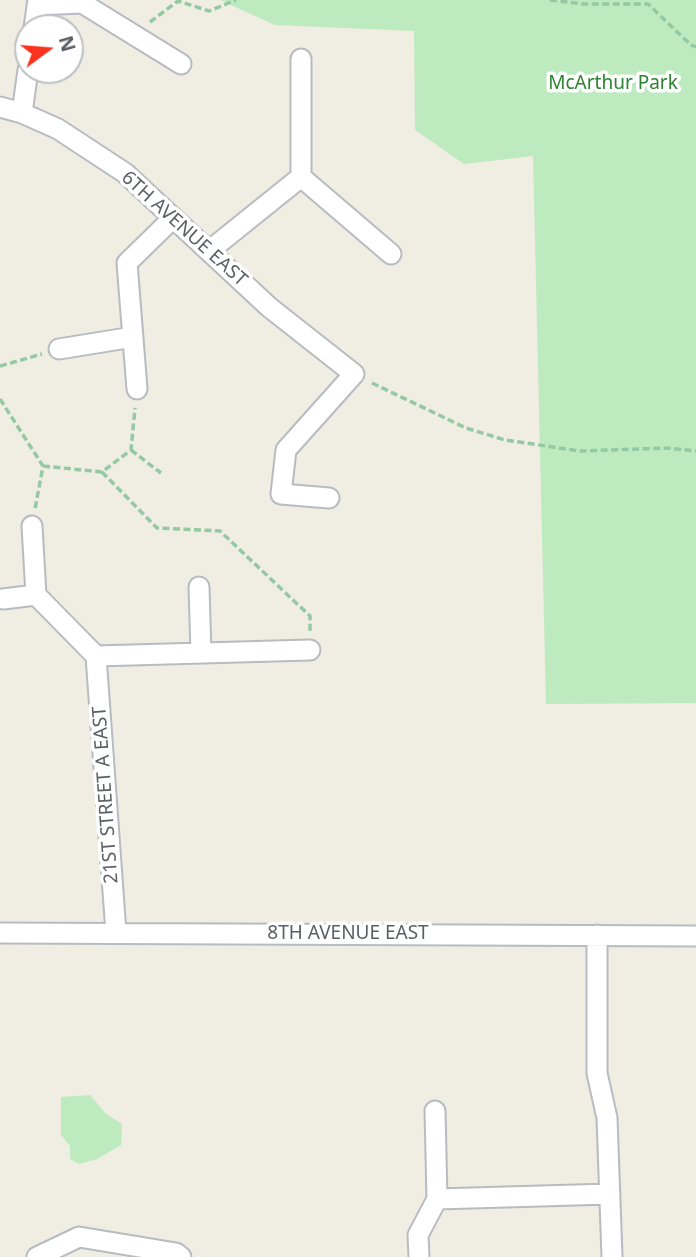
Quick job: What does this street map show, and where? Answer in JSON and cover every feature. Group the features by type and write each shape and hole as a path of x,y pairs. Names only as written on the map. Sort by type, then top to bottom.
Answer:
{"street":[{"path":"37,2 82,3 181,64"},
{"path":"301,60 301,177 391,254"},
{"path":"22,113 26,84"},
{"name":"6TH AVENUE EAST","path":"0,107 22,113 65,133 114,166 286,322 354,374"},
{"path":"209,251 301,177"},
{"path":"137,389 128,263 173,218"},
{"path":"59,349 133,337"},
{"path":"328,498 281,494 286,450 354,374"},
{"path":"32,526 36,595 96,656 310,650"},
{"path":"199,587 201,653"},
{"path":"3,599 36,595"},
{"name":"21ST STREET A EAST","path":"96,656 116,933"},
{"name":"8TH AVENUE EAST","path":"0,933 696,936"},
{"path":"597,935 597,1073 607,1118 612,1257"},
{"path":"419,1257 418,1235 437,1199 435,1111"},
{"path":"437,1199 610,1194"},
{"path":"37,1257 79,1237 176,1253 181,1257"}],"path":[{"path":"136,35 177,1 209,10 236,0"},
{"path":"550,0 584,5 648,5 691,46 696,47"},
{"path":"0,366 59,349"},
{"path":"354,374 466,428 505,440 580,452 668,448 696,451"},
{"path":"102,472 131,450 137,389"},
{"path":"0,399 43,466 32,526"},
{"path":"131,450 161,473"},
{"path":"43,466 102,472 157,528 220,531 310,616 310,650"}],"green space":[{"name":"McArthur Park","path":"220,0 696,0 696,703 546,704 533,156 464,164 415,130 414,31 275,25"},
{"path":"90,1095 106,1114 122,1124 121,1145 97,1159 79,1164 70,1159 70,1146 61,1135 61,1097"}]}
